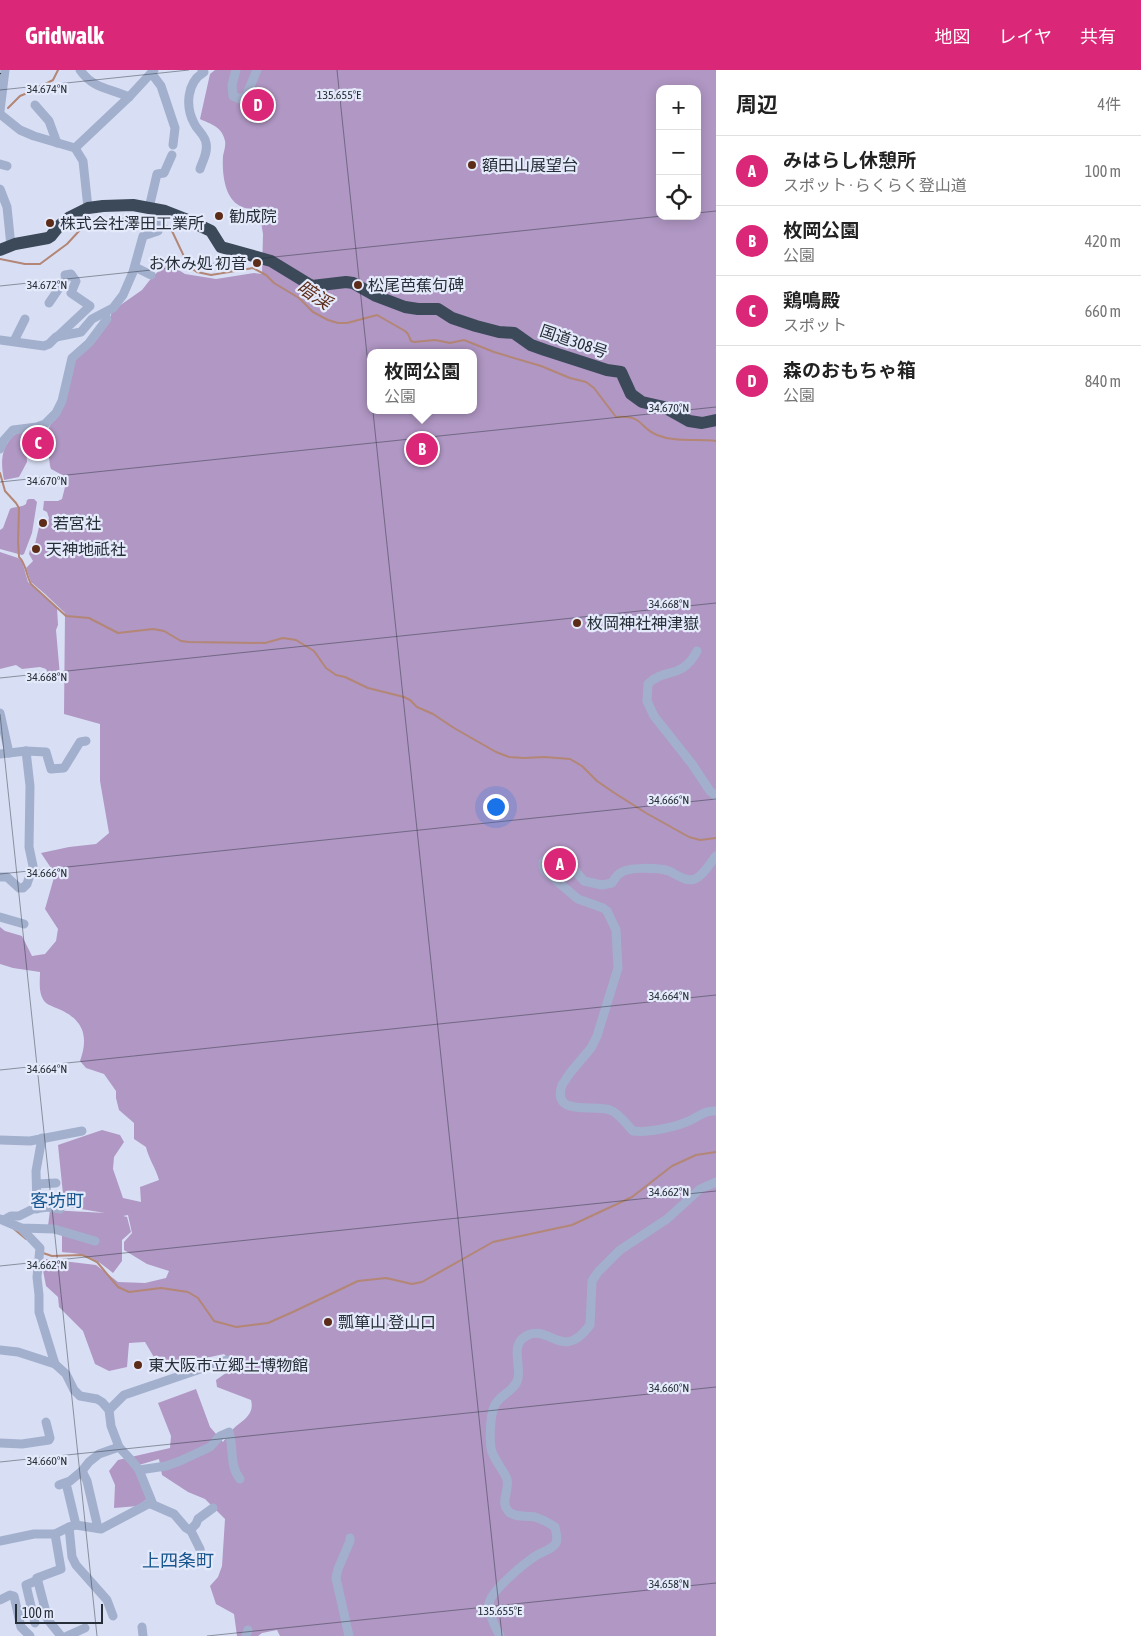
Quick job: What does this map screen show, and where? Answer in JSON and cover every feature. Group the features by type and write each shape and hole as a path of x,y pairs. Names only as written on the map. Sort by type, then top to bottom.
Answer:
{"highway":[{"name":"国道308号","path":"6,248 48,238 70,217 88,208 122,205 149,208 161,217 188,220 211,231 221,247 271,261 312,286 346,282 353,283 376,296 405,307 418,310 438,309 452,318 476,326 499,332 514,333 531,345 621,372 631,394 642,402 664,406 689,420 702,423 716,420"}],"street":[{"path":"5,70 0,112 20,130 75,148 83,161 88,208"},
{"path":"80,70 92,82 103,89 120,93 129,98"},
{"path":"200,169 206,151 206,141 194,123 190,112 189,95 191,83 198,75 204,72 202,70"},
{"path":"236,70 232,90 233,96 240,99 246,96 258,70"},
{"path":"75,148 129,98 153,72 161,86 175,128 173,145"},
{"path":"35,105 49,121 57,143"},
{"path":"149,208 157,174 164,173 172,156"},
{"path":"0,189 7,207 6,248"},
{"path":"56,337 81,332 92,319 113,308 123,295 135,266 143,236 158,231 161,217"},
{"path":"135,266 151,275"},
{"path":"0,340 44,346 49,344 90,306 71,293 76,281 70,274 65,274 66,278 49,303"},
{"path":"0,450 4,440 13,430 45,424 56,413 62,401 72,358 89,343 107,319 104,313"},
{"path":"14,341 25,319"},
{"path":"697,651 686,666 652,680 648,684 648,701 654,716 692,764 710,791 716,796"},
{"path":"0,713 5,753 46,752 51,769 64,768 80,742 86,740"},
{"path":"0,876 8,877 19,888 23,888 27,884 33,866 29,847 30,786 26,751"},
{"path":"716,856 704,872 694,879 686,879 668,871 652,868 624,871 609,885 584,881 563,857 558,855 548,856 543,862 545,871 573,896 607,911 616,930 618,968 614,983 594,1043 562,1085 560,1092 563,1102 567,1106 609,1109 618,1115 633,1131 639,1132 690,1121 703,1112 716,1111"},
{"path":"0,918 24,924"},
{"path":"0,1140 30,1141 82,1131"},
{"path":"37,1209 36,1171 42,1138"},
{"path":"500,1636 489,1609 491,1597 506,1581 533,1558 552,1548 557,1538 555,1528 549,1524 534,1517 515,1516 507,1509 504,1500 507,1480 491,1446 491,1425 494,1406 518,1380 518,1345 525,1336 539,1334 562,1342 571,1342 577,1338 590,1325 592,1319 592,1281 598,1272 620,1250 668,1218 700,1189 715,1182"},
{"path":"37,1184 56,1183"},
{"path":"2,1219 19,1216 37,1209 60,1209"},
{"path":"2,1219 21,1228 40,1248 37,1278 40,1296 39,1312 55,1364"},
{"path":"21,1228 54,1229 95,1241"},
{"path":"0,1350 18,1352 55,1364 66,1374 74,1390 80,1396 97,1399 102,1402 109,1410 119,1447 139,1470 152,1502 150,1504"},
{"path":"109,1410 124,1395 227,1360"},
{"path":"0,1443 22,1444 49,1440 46,1422"},
{"path":"139,1470 166,1466 180,1461 210,1447 220,1436 229,1432 232,1441 233,1463 240,1479"},
{"path":"113,1616 106,1600 76,1565 72,1557 72,1526 62,1484 70,1481 99,1454 119,1447"},
{"path":"82,1471 87,1481 98,1528"},
{"path":"0,1541 34,1534 55,1534 72,1526 104,1529 126,1515 150,1504"},
{"path":"150,1504 174,1514 190,1530 200,1549 202,1559"},
{"path":"190,1530 196,1524 198,1518 213,1508"},
{"path":"35,1623 26,1585 61,1568 55,1534"},
{"path":"349,1636 336,1578 350,1538"},
{"path":"38,1580 48,1620 61,1636"},
{"path":"0,1600 10,1595 14,1596 21,1627 30,1636"},
{"path":"67,1636 85,1628"}],"shaded area":[{"path":"215,70 716,70 716,1636 280,1636 277,1630 262,1633 258,1636 237,1636 234,1614 216,1604 210,1586 218,1577 222,1566 225,1519 205,1499 188,1492 162,1475 159,1459 132,1467 137,1474 147,1499 138,1506 114,1508 115,1485 109,1471 118,1460 170,1448 171,1436 158,1403 196,1389 210,1427 223,1442 249,1414 252,1405 251,1400 217,1387 216,1380 236,1366 224,1354 187,1362 155,1359 145,1342 129,1343 127,1367 109,1371 95,1364 83,1331 59,1307 58,1297 46,1286 42,1265 46,1259 96,1265 118,1282 145,1283 166,1278 169,1271 147,1264 124,1250 124,1242 132,1233 128,1215 123,1216 127,1217 131,1232 122,1240 122,1261 113,1273 90,1257 62,1252 62,1234 48,1226 50,1210 105,1213 63,1206 58,1145 102,1130 120,1135 124,1142 114,1157 113,1169 123,1198 141,1202 140,1187 159,1180 146,1147 134,1139 134,1123 119,1110 116,1091 104,1074 86,1068 80,1061 84,1038 83,1032 76,1020 45,1002 40,991 40,972 0,964 0,927 5,931 22,936 32,956 45,954 56,941 58,929 45,909 55,874 41,853 96,844 109,833 100,781 100,724 64,714 65,613 31,582 26,568 33,561 29,554 31,545 32,552 38,552 38,547 35,544 39,527 47,526 49,518 47,512 43,510 44,501 58,501 62,499 67,479 51,469 46,433 57,418 74,360 110,319 112,311 142,290 153,276 166,265 172,266 185,274 216,279 254,273 262,274 263,234 259,210 239,206 229,195 223,169 225,141 221,132 215,126 200,119 210,74"},
{"path":"19,431 25,434 27,462 19,477 4,480 3,453 8,442"},
{"path":"29,499 34,499 37,502 32,533 24,554 0,549 0,530 3,528 10,509 26,504"},
{"path":"0,552 22,561 28,582 57,608 58,625 56,630 59,680 52,681 46,669 40,667 22,669 16,665 0,669"}],"waterway":[{"path":"8,108 20,96 53,80 58,70"},
{"name":"暗渓","path":"0,259 25,264 40,264 67,244 80,230 101,222 142,216 157,218"},
{"name":"暗渓","path":"161,221 172,231 189,267 197,272 211,275 253,268 299,298 313,312 328,320 347,323 377,315 405,331 411,341 414,342 435,340 450,343 464,340 494,352 586,382 594,388 616,417 632,418 657,435 679,440 716,441"},
{"path":"0,473 5,491 19,508 19,557 23,562 29,581 66,616 89,618 118,633 153,629 164,631 181,641 189,642 265,643 283,638 296,640 314,651 326,668 336,675 345,677 368,688 404,697 417,707 433,714 496,752 509,757 570,759 582,766 597,781 613,792 689,837 700,840 716,838"},
{"path":"43,1253 52,1256 82,1255 87,1257 97,1262 118,1287 129,1292 161,1288 188,1292 198,1298 214,1321 236,1327 268,1323 358,1281 386,1278 412,1284 422,1282 493,1242 572,1225 632,1197 672,1166 696,1155 716,1152"},
{"path":"14,1229 26,1239"}],"railway":[{"path":"0,74 1,70"}],"place":[{"name":"森のおもちゃ箱","path":"258,105"},
{"name":"額田山展望台","path":"472,165"},
{"name":"勧成院","path":"219,216"},
{"name":"株式会社澤田工業所","path":"50,223"},
{"name":"お休み処 初音","path":"257,263"},
{"name":"松尾芭蕉句碑","path":"358,285"},
{"name":"鶏鳴殿","path":"38,443"},
{"name":"枚岡公園","path":"422,449"},
{"name":"若宮社","path":"43,523"},
{"name":"天神地祇社","path":"36,549"},
{"name":"枚岡神社神津嶽","path":"577,623"},
{"name":"みはらし休憩所","path":"560,864"},
{"name":"瓢箪山 登山口","path":"328,1322"},
{"name":"東大阪市立郷土博物館","path":"138,1365"}],"district":[{"name":"客坊町","path":"57,1201"},
{"name":"上四条町","path":"178,1561"}]}
